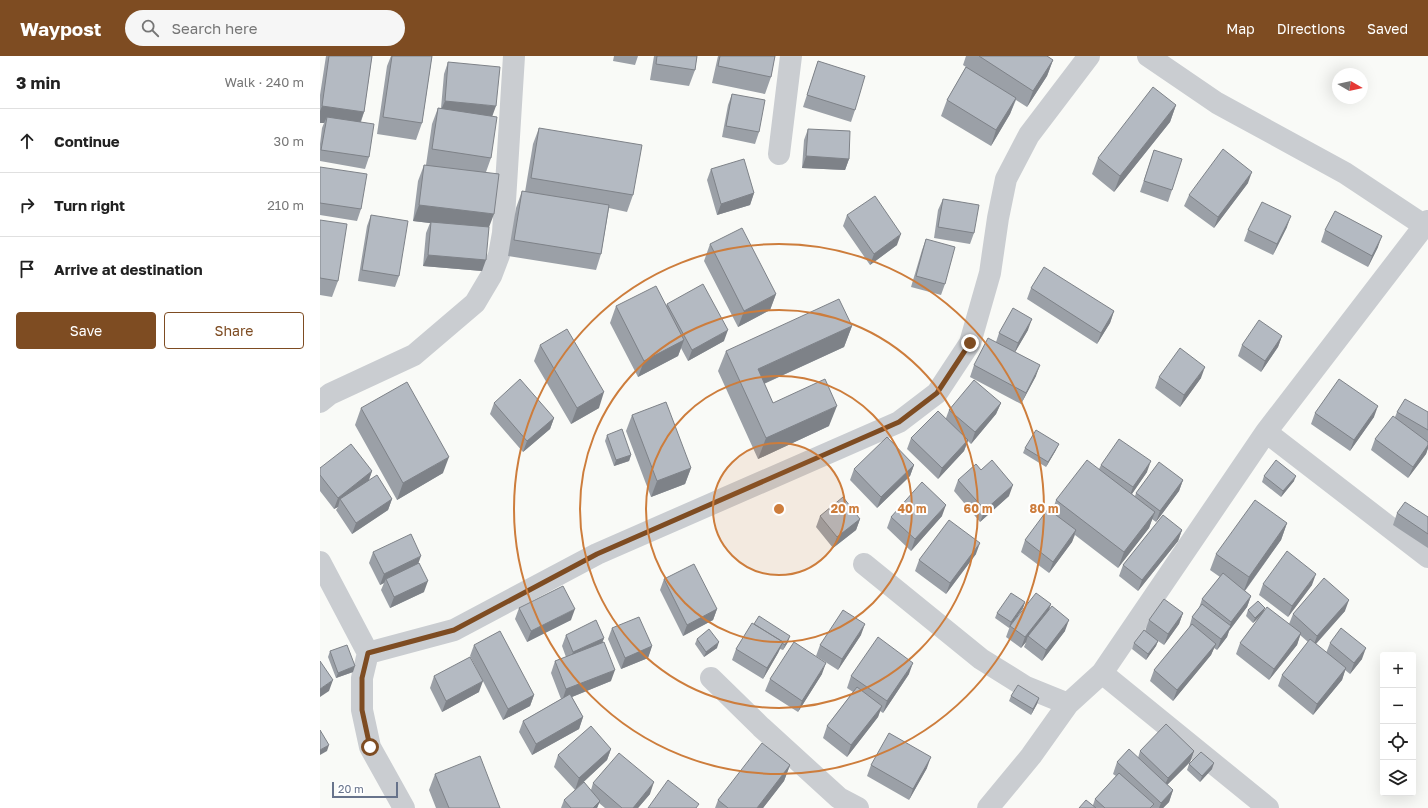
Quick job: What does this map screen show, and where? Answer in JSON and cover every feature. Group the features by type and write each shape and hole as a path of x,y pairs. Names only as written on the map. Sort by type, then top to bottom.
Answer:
{"street":[{"path":"324,394 414,355 475,303 491,276 499,255 503,233 514,56"},
{"path":"779,154 792,56"},
{"path":"368,653 454,630 597,554 899,422 937,393 970,343 990,273 998,218 1006,179 1029,135 1089,56"},
{"path":"988,808 1031,756 1068,704 1102,673 1266,432 1427,224 1345,173 1217,103 1148,56"},
{"path":"1266,432 1428,557"},
{"path":"864,564 981,659 1026,687 1068,704"},
{"path":"322,570 368,653 362,678 362,710 370,747 404,808"},
{"path":"1102,673 1268,808"},
{"path":"711,678 761,727 839,798 858,808"}],"building":[{"path":"329,56 372,56 364,112 322,106"},
{"path":"392,56 432,56 422,123 383,117"},
{"path":"657,56 697,56 695,70 656,64"},
{"path":"720,56 775,56 771,77 718,66"},
{"path":"979,56 1047,56 1053,60 1033,91"},
{"path":"818,61 865,76 855,110 807,95"},
{"path":"448,62 500,67 496,106 445,101"},
{"path":"966,67 1016,98 996,130 947,100"},
{"path":"1153,87 1176,105 1120,176 1098,158"},
{"path":"732,94 765,100 759,132 726,126"},
{"path":"438,108 497,117 491,158 432,149"},
{"path":"327,117 374,124 369,157 321,150"},
{"path":"539,128 642,145 633,195 531,178"},
{"path":"808,129 850,131 849,159 806,156"},
{"path":"1223,149 1252,172 1218,217 1189,195"},
{"path":"1154,150 1182,159 1172,190 1144,181"},
{"path":"744,159 754,193 721,204 711,169"},
{"path":"424,165 499,174 494,214 419,205"},
{"path":"320,167 367,174 361,209 320,203"},
{"path":"522,191 609,205 601,254 514,240"},
{"path":"875,196 901,234 874,254 847,215"},
{"path":"943,199 979,205 974,233 938,227"},
{"path":"1262,202 1291,216 1277,244 1248,230"},
{"path":"1335,211 1382,236 1372,256 1325,230"},
{"path":"371,215 408,221 399,276 362,270"},
{"path":"320,220 347,224 338,281 320,278"},
{"path":"431,222 489,227 486,260 428,255"},
{"path":"742,228 776,294 744,311 710,244"},
{"path":"926,239 955,247 945,284 916,276"},
{"path":"1044,267 1114,311 1101,333 1031,288"},
{"path":"703,284 728,330 692,350 667,304"},
{"path":"656,286 684,340 644,361 616,306"},
{"path":"839,299 852,326 758,369 773,403 825,379 837,406 766,438 726,351"},
{"path":"1013,308 1032,319 1018,343 999,333"},
{"path":"1259,320 1282,336 1265,361 1242,345"},
{"path":"567,329 604,392 577,408 540,345"},
{"path":"988,338 1040,365 1026,393 974,365"},
{"path":"1180,348 1205,367 1184,395 1159,377"},
{"path":"520,379 554,418 527,441 494,403"},
{"path":"1339,379 1378,406 1354,440 1315,413"},
{"path":"974,380 1001,403 975,432 949,410"},
{"path":"407,382 449,457 403,483 361,408"},
{"path":"1405,399 1428,412 1428,430 1397,412"},
{"path":"666,402 691,468 657,481 632,415"},
{"path":"938,411 968,440 942,468 911,438"},
{"path":"1393,416 1428,442 1428,445 1413,467 1375,439"},
{"path":"622,429 631,455 616,460 607,435"},
{"path":"1036,430 1059,444 1048,462 1025,448"},
{"path":"887,437 914,465 881,497 854,469"},
{"path":"1119,439 1151,461 1133,487 1101,465"},
{"path":"351,444 372,471 338,498 320,475 320,468"},
{"path":"992,460 1013,485 985,510 958,480 976,464 981,470"},
{"path":"1087,460 1155,512 1124,552 1056,500"},
{"path":"1276,460 1296,476 1283,491 1264,476"},
{"path":"1159,462 1183,480 1160,511 1136,493"},
{"path":"377,475 392,499 356,523 340,499"},
{"path":"922,482 946,505 915,539 891,517"},
{"path":"843,497 860,519 837,537 820,516"},
{"path":"1255,500 1287,523 1249,577 1216,554"},
{"path":"1405,502 1428,517 1428,534 1397,513"},
{"path":"1048,509 1076,530 1053,562 1025,540"},
{"path":"1163,515 1182,530 1142,580 1123,565"},
{"path":"949,520 980,543 950,583 919,560"},
{"path":"411,534 421,556 384,574 373,552"},
{"path":"1287,551 1316,574 1292,606 1263,584"},
{"path":"419,563 428,581 394,597 386,579"},
{"path":"694,564 717,609 687,625 664,579"},
{"path":"1223,573 1251,596 1231,622 1202,599"},
{"path":"1324,578 1349,600 1317,636 1293,614"},
{"path":"563,586 575,609 531,631 519,608"},
{"path":"1011,593 1025,602 1011,622 997,613"},
{"path":"1036,593 1051,604 1025,637 1010,626"},
{"path":"1164,599 1183,613 1168,634 1149,620"},
{"path":"1258,601 1265,608 1255,618 1248,610"},
{"path":"1202,604 1231,626 1221,639 1192,617"},
{"path":"1052,606 1069,620 1046,650 1028,636"},
{"path":"1267,607 1301,633 1274,669 1240,643"},
{"path":"843,610 865,624 842,659 820,645"},
{"path":"759,616 790,636 785,645 782,643 783,642 754,624"},
{"path":"639,617 652,646 625,658 612,628"},
{"path":"596,620 604,638 573,652 566,635"},
{"path":"752,623 783,642 767,668 736,649"},
{"path":"1192,624 1216,644 1177,690 1154,670"},
{"path":"1341,628 1366,648 1354,663 1330,643"},
{"path":"709,629 719,642 706,652 697,639"},
{"path":"1144,630 1158,641 1148,654 1134,643"},
{"path":"500,631 534,695 508,709 474,645"},
{"path":"878,637 913,663 887,701 851,676"},
{"path":"1310,639 1346,668 1317,704 1282,675"},
{"path":"604,642 615,670 566,689 555,661"},
{"path":"794,642 826,663 802,701 770,679"},
{"path":"347,645 355,666 338,673 330,651"},
{"path":"470,657 483,681 446,701 434,676"},
{"path":"320,661 333,680 320,689"},
{"path":"1018,685 1039,698 1033,709 1011,696"},
{"path":"857,687 882,706 851,745 827,726"},
{"path":"570,694 583,717 536,744 523,721"},
{"path":"1166,724 1194,751 1168,778 1140,751"},
{"path":"591,726 611,749 579,778 558,755"},
{"path":"320,730 329,745 320,750"},
{"path":"889,733 931,757 913,789 871,765"},
{"path":"762,743 790,765 757,808 728,808 718,800"},
{"path":"1129,749 1173,790 1161,803 1117,762"},
{"path":"1201,752 1214,763 1202,776 1189,764"},
{"path":"619,753 654,782 633,808 622,808 593,783"},
{"path":"480,756 500,808 449,808 435,774"},
{"path":"1119,773 1154,804 1150,808 1105,808 1095,799"},
{"path":"668,780 699,804 696,808 648,808"},
{"path":"584,782 600,801 593,808 571,808 564,800"},
{"path":"1086,800 1096,808 1079,808"}],"route":[{"path":"370,747 362,710 362,678 368,653 454,630 597,554 899,422 937,393 970,343"}]}
